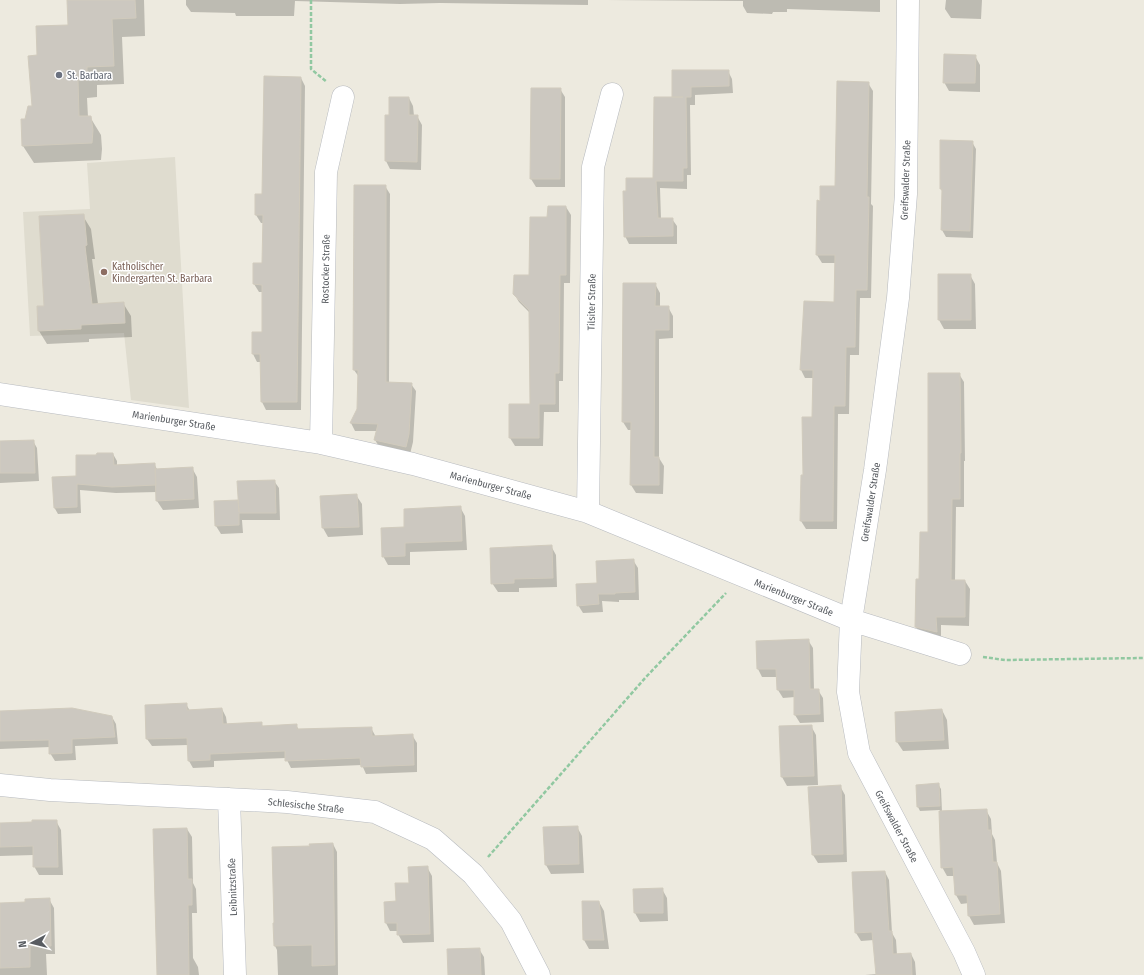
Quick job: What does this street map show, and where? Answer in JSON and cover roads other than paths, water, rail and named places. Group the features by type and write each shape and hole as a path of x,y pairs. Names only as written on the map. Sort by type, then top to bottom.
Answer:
{"street":[{"name":"Greifswalder Straße","path":"908,0 906,194 898,298 875,470 851,620 848,692 858,753 964,952 974,975"},
{"name":"Tilsiter Straße","path":"588,512 593,167 612,94"},
{"name":"Rostocker Straße","path":"321,443 326,172 343,97"},
{"name":"Marienburger Straße","path":"0,394 321,443 413,464 588,512 851,620 960,654"},
{"name":"Schlesische Straße","path":"0,785 58,790 287,802 375,812 432,839 473,874 511,921 539,975"},
{"name":"Leibnitzstraße","path":"229,799 236,975"}],"place":[{"name":"St. Barbara","path":"59,75"},
{"name":"Katholischer Kindergarten St. Barbara","path":"104,272"}]}
